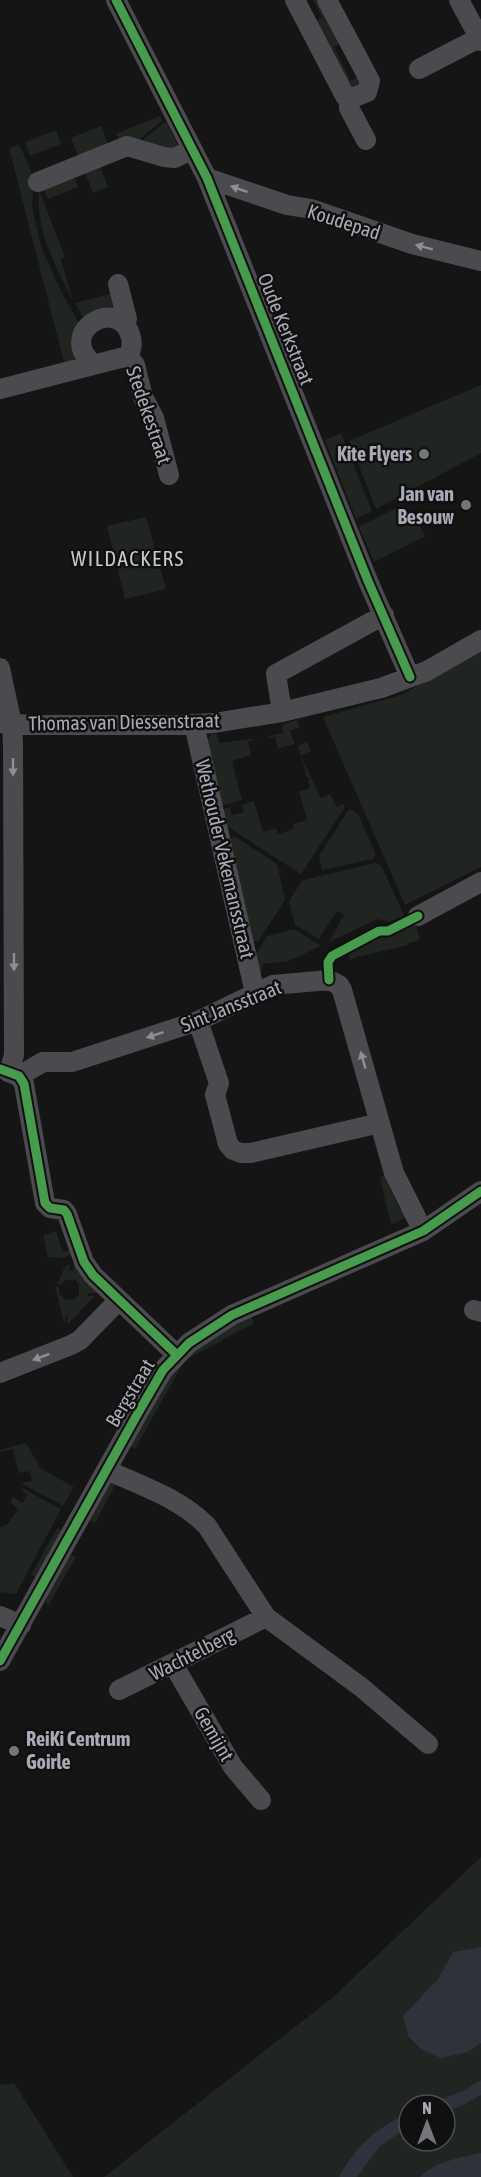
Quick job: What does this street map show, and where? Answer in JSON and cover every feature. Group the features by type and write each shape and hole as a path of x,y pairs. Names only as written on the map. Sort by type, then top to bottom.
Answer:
{"street":[{"name":"Oude Kerkstraat","path":"116,0 207,178 368,581 410,677"},
{"path":"295,0 345,96 355,97 367,92 370,81 327,0"},
{"path":"418,69 480,39 459,0"},
{"path":"349,98 349,108 366,140"},
{"path":"38,182 127,146 175,158 192,149"},
{"name":"Koudepad","path":"207,178 286,205 311,209 412,244 481,261"},
{"name":"Stedekestraat","path":"118,284 127,319 123,323"},
{"name":"Stedekestraat","path":"93,364 83,354 81,339 88,326 95,320 105,318 123,323 132,340 128,356"},
{"name":"Stedekestraat","path":"0,389 128,356"},
{"name":"Stedekestraat","path":"128,356 135,365 143,397 154,418 169,475"},
{"path":"282,712 276,674 384,615"},
{"name":"Thomas van Diessenstraat","path":"6,723 195,724 282,712 381,688 427,671 481,640"},
{"path":"0,668 6,723 14,1055 10,1072 26,1092 45,1203 50,1208 64,1210 67,1214 84,1262 93,1275 118,1301 177,1354"},
{"name":"Wethouder Vekemansstraat","path":"195,724 255,993"},
{"path":"418,916 481,882"},
{"name":"Sint Jansstraat","path":"10,1072 43,1062 72,1062 198,1021 273,985 329,980 339,985 342,990 380,1120"},
{"path":"198,1021 219,1083 215,1095 224,1136 233,1150 240,1154 251,1153 380,1120 394,1173 423,1231"},
{"name":"Bergstraat","path":"0,1661 163,1370 177,1354 200,1334 232,1315 423,1231 481,1191"},
{"path":"0,1373 71,1346 118,1301"},
{"path":"107,1470 195,1513 207,1526 266,1617 361,1687 428,1744"},
{"path":"0,1616 21,1624"},
{"name":"Wachtelberg","path":"119,1690 266,1617"},
{"name":"Gemijnt","path":"173,1664 233,1767 261,1800"}],"shaded area":[{"path":"313,0 321,0 343,42 334,47 351,81 361,76 361,86 349,89 313,23 322,17"},
{"path":"160,116 162,121 135,143 120,140 116,134"},
{"path":"166,121 180,149 173,152 138,144"},
{"path":"101,126 110,148 80,160 71,138"},
{"path":"56,130 61,144 30,156 25,142"},
{"path":"18,145 34,179 32,207 42,249 80,325 76,360 64,362 9,148"},
{"path":"99,164 108,187 93,193 84,170"},
{"path":"73,174 78,187 48,199 42,186"},
{"path":"39,190 65,257 61,259 73,301 48,248 40,219"},
{"path":"114,293 120,313 86,322 75,303"},
{"path":"481,385 481,453 376,509 349,441"},
{"path":"341,433 372,511 356,519 325,440"},
{"path":"400,506 407,522 416,518 425,536 374,562 359,527"},
{"path":"146,517 166,589 125,599 107,526"},
{"path":"481,651 481,867 405,905 323,717 401,695"},
{"path":"297,720 300,727 290,731 295,744 278,748 275,736 269,739 268,736 283,733 282,725"},
{"path":"212,734 217,734 219,743 257,738 248,742 251,755 232,761 242,800 221,806 206,741"},
{"path":"307,742 311,751 301,756 321,798 330,794 337,807 344,804 345,807 301,874 225,825 222,810 234,806 230,809 232,815 244,812 242,806 238,806 254,801 263,832 276,828 278,834 294,829 293,824 307,820 299,791 310,788 308,780 310,779 307,778 298,746"},
{"path":"349,809 358,814 376,854 373,859 322,870 319,856"},
{"path":"236,837 277,864 285,900 259,940 252,942 229,839"},
{"path":"375,863 381,865 404,915 390,922 377,919 329,942 344,915 337,911 319,939 295,925 289,901 303,880"},
{"path":"415,921 420,940 350,960 347,951 375,936 386,935"},
{"path":"294,929 321,946 288,961 263,964 261,972 259,971 255,955 267,936"},
{"path":"384,1176 400,1210 404,1209 405,1218 391,1225 380,1177"},
{"path":"56,1231 63,1252 73,1249 74,1254 61,1258 48,1257 43,1235"},
{"path":"75,1262 98,1293 88,1293 88,1296 95,1296 67,1325 68,1316 66,1315 64,1323 55,1285 59,1288 59,1294 66,1300 75,1299 79,1295 79,1284 75,1280 66,1280 60,1285 56,1283 63,1270 70,1264 69,1270 73,1271"},
{"path":"251,1316 254,1323 189,1358 182,1365 135,1449 130,1446 157,1396 182,1363 213,1337"},
{"path":"26,1443 41,1469 74,1487 63,1506 21,1483 32,1481 30,1471 19,1473 13,1449 0,1452 0,1450"},
{"path":"118,1466 124,1469 95,1523 89,1520"},
{"path":"20,1489 61,1509 16,1594 0,1592 0,1527 7,1525 18,1509 10,1502 13,1497 22,1503 28,1495"},
{"path":"57,1528 63,1531 37,1578 31,1575"},
{"path":"69,1555 76,1557 48,1606 45,1600"},
{"path":"481,1857 481,2177 104,2177 332,1998"},
{"path":"481,1947 481,2043 468,2052 441,2058 422,2050 408,2036 403,2016 438,1979 453,1952"},
{"path":"481,2080 481,2095 457,2107 457,2093"},
{"path":"14,2083 73,2177 0,2177 0,2085"},
{"path":"397,2119 397,2135 380,2146 357,2177 339,2177 360,2147"},
{"path":"481,2153 481,2177 420,2177 433,2167"}],"cycle path":[{"path":"116,0 207,178 368,581 410,677"},
{"path":"329,980 328,962 332,956 379,931 388,931 418,916"},
{"path":"0,1069 19,1076 24,1084 45,1203 50,1208 64,1210 67,1214 84,1262 93,1275 177,1355"},
{"path":"0,1661 163,1370 189,1343 232,1315 423,1231 481,1191"}],"place":[{"name":"Kite Flyers","path":"424,454"},
{"name":"Jan van Besouw","path":"466,505"},
{"name":"ReiKi Centrum Goirle","path":"14,1751"}],"district":[{"name":"WILDACKERS","path":"128,559"}]}
